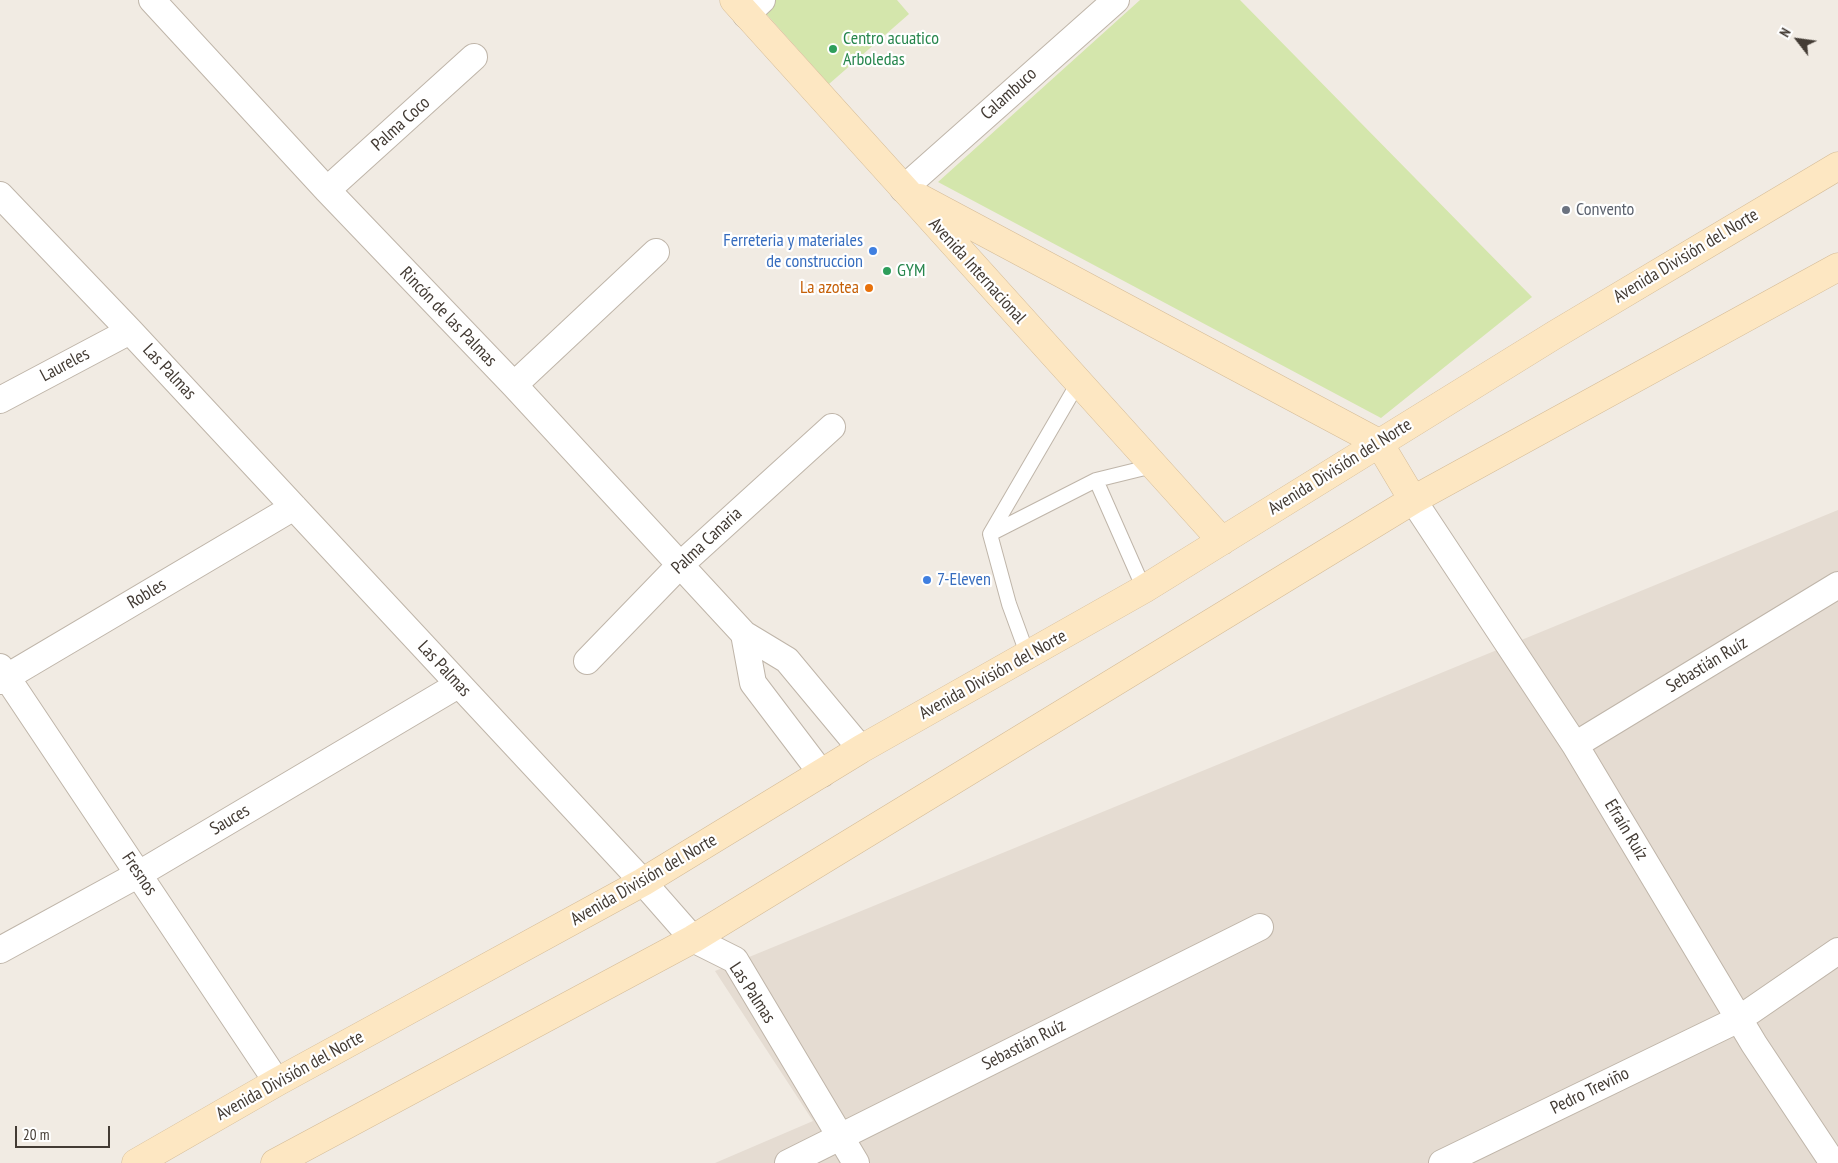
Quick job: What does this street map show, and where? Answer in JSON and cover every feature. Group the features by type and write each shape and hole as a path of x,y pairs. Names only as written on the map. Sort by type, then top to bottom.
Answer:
{"main road":[{"name":"Avenida Internacional","path":"747,5 903,189 1222,541"},
{"name":"Avenida División del Norte","path":"136,1163 277,1082 643,882 861,749 1144,589 1379,443 1838,166"},
{"path":"903,189 1379,443 1413,500"},
{"path":"275,1163 693,939 1413,500 1838,266"}],"street":[{"name":"Rincón de las Palmas","path":"152,0 327,190 514,385 679,566 744,634 787,660 861,749"},
{"name":"Calambuco","path":"903,189 1116,0"},
{"name":"Palma Coco","path":"327,190 474,57"},
{"name":"Las Palmas","path":"0,195 294,507 643,882 693,939 734,960 856,1163"},
{"path":"514,385 656,252"},
{"name":"Laureles","path":"0,400 130,331"},
{"name":"Palma Canaria","path":"587,661 679,566 832,427"},
{"name":"Efraín Ruíz","path":"1413,500 1575,745 1739,1019 1833,1163"},
{"name":"Robles","path":"2,675 294,507"},
{"name":"Sebastián Ruíz","path":"1575,745 1838,585"},
{"path":"744,634 753,683 822,774"},
{"name":"Fresnos","path":"2,675 139,874 277,1082"},
{"name":"Sauces","path":"0,950 139,874 458,685"},
{"name":"Sebastián Ruíz","path":"788,1163 1260,927"},
{"name":"Pedro Treviño","path":"1442,1163 1739,1019 1838,951"}],"lane":[{"path":"1028,656 1009,604 990,534 1078,384"},
{"path":"990,534 1096,480 1153,466"},
{"path":"1096,480 1144,589"}],"shaded area":[{"path":"1838,510 1838,1163 715,1163 813,1121 715,971"}],"green space":[{"name":"Centro acuatico Arboledas","path":"770,0 897,0 909,14 829,84 761,8"},
{"path":"1140,0 1240,0 1532,297 1381,418 938,182"}],"place":[{"name":"Centro acuatico Arboledas","path":"833,49"},
{"name":"Convento","path":"1566,210"},
{"name":"Ferreteria y materiales de construccion","path":"873,251"},
{"name":"GYM","path":"887,271"},
{"name":"La azotea","path":"869,288"},
{"name":"7-Eleven","path":"927,580"}]}
